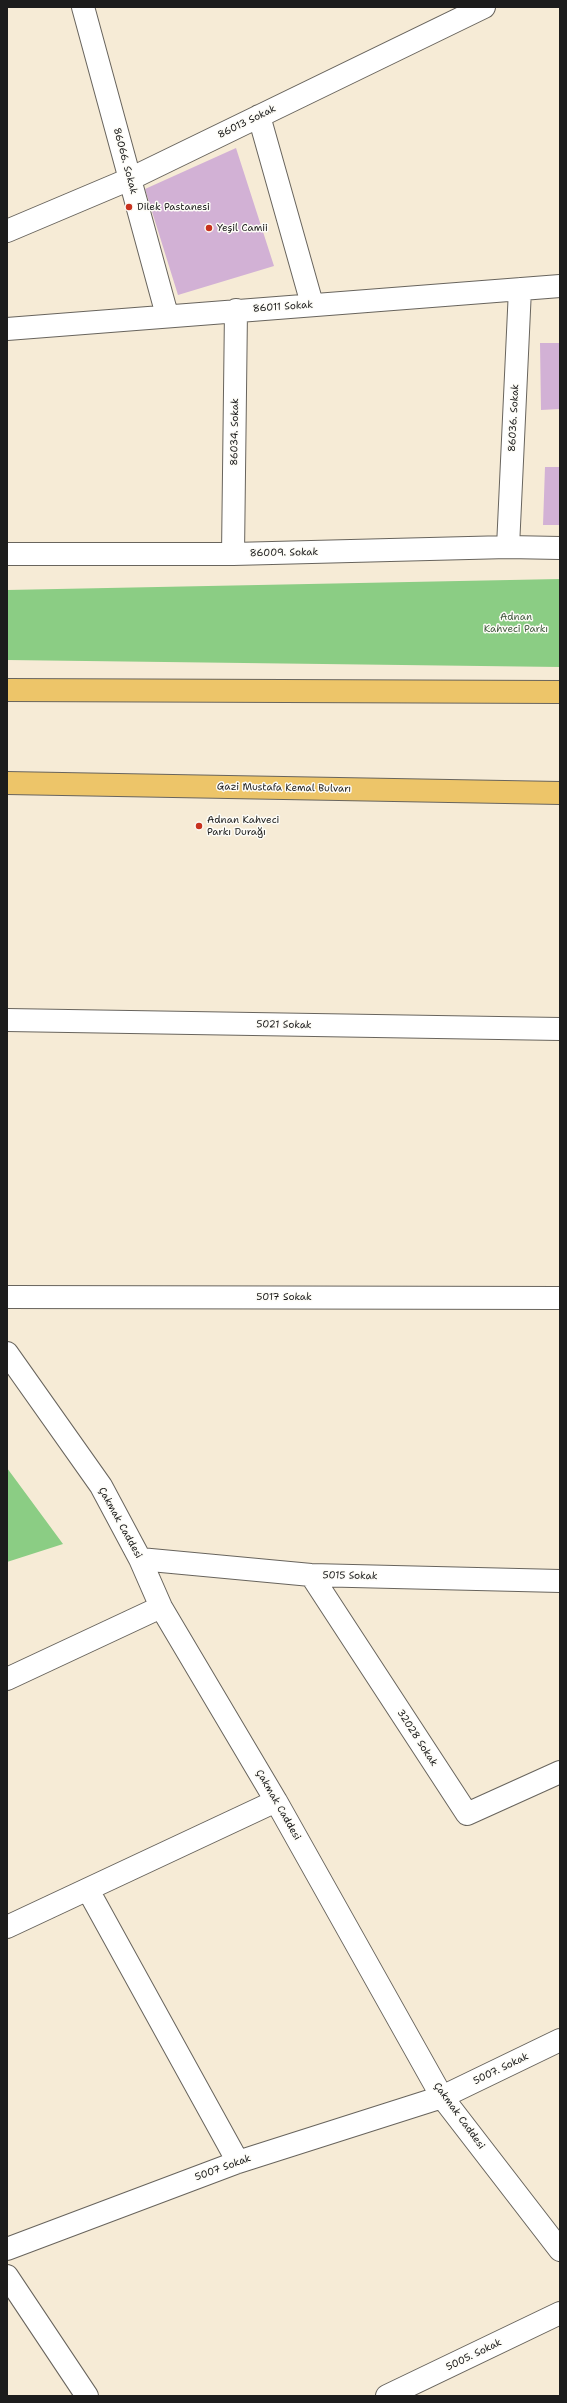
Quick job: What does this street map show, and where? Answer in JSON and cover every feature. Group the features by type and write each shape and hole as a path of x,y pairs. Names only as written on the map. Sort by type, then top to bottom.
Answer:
{"highway":[{"path":"7,690 560,692"},
{"name":"Gazi Mustafa Kemal Bulvarı","path":"7,783 560,793"}],"street":[{"name":"86066. Sokak","path":"83,7 167,315"},
{"name":"86013 Sokak","path":"7,231 130,179 484,7"},
{"path":"259,116 312,304"},
{"name":"86011 Sokak","path":"7,328 560,286"},
{"name":"86036. Sokak","path":"508,547 520,289"},
{"name":"86034. Sokak","path":"233,554 236,310"},
{"name":"86009. Sokak","path":"7,554 233,554 508,547 560,548"},
{"name":"5021 Sokak","path":"7,1020 560,1029"},
{"name":"5017 Sokak","path":"7,1297 560,1298"},
{"name":"Çakmak Caddesi","path":"7,1353 100,1486 140,1559 161,1607 276,1801 442,2097 560,2250"},
{"name":"5015 Sokak","path":"140,1559 311,1575 560,1581"},
{"name":"32028 Sokak","path":"311,1575 467,1814 560,1772"},
{"path":"7,1679 161,1607"},
{"path":"7,1927 276,1801"},
{"path":"88,1890 238,2162"},
{"name":"5007. Sokak","path":"442,2097 560,2040"},
{"name":"5007 Sokak","path":"7,2249 238,2162 442,2097"},
{"path":"7,2276 87,2396"},
{"name":"5005. Sokak","path":"387,2396 560,2313"}],"green space":[{"name":"Adnan Kahveci Parkı","path":"560,579 560,667 7,660 7,590"},
{"path":"7,1468 63,1544 7,1562"}],"building":[{"name":"Yeşil Camii","path":"236,148 274,266 178,295 145,189"},
{"path":"540,343 560,343 560,409 541,410"},
{"path":"545,467 560,467 560,525 543,525"}],"place":[{"name":"Dilek Pastanesi","path":"129,207"},
{"name":"Yeşil Camii","path":"209,228"},
{"name":"Adnan Kahveci Parkı Durağı","path":"199,826"}]}
